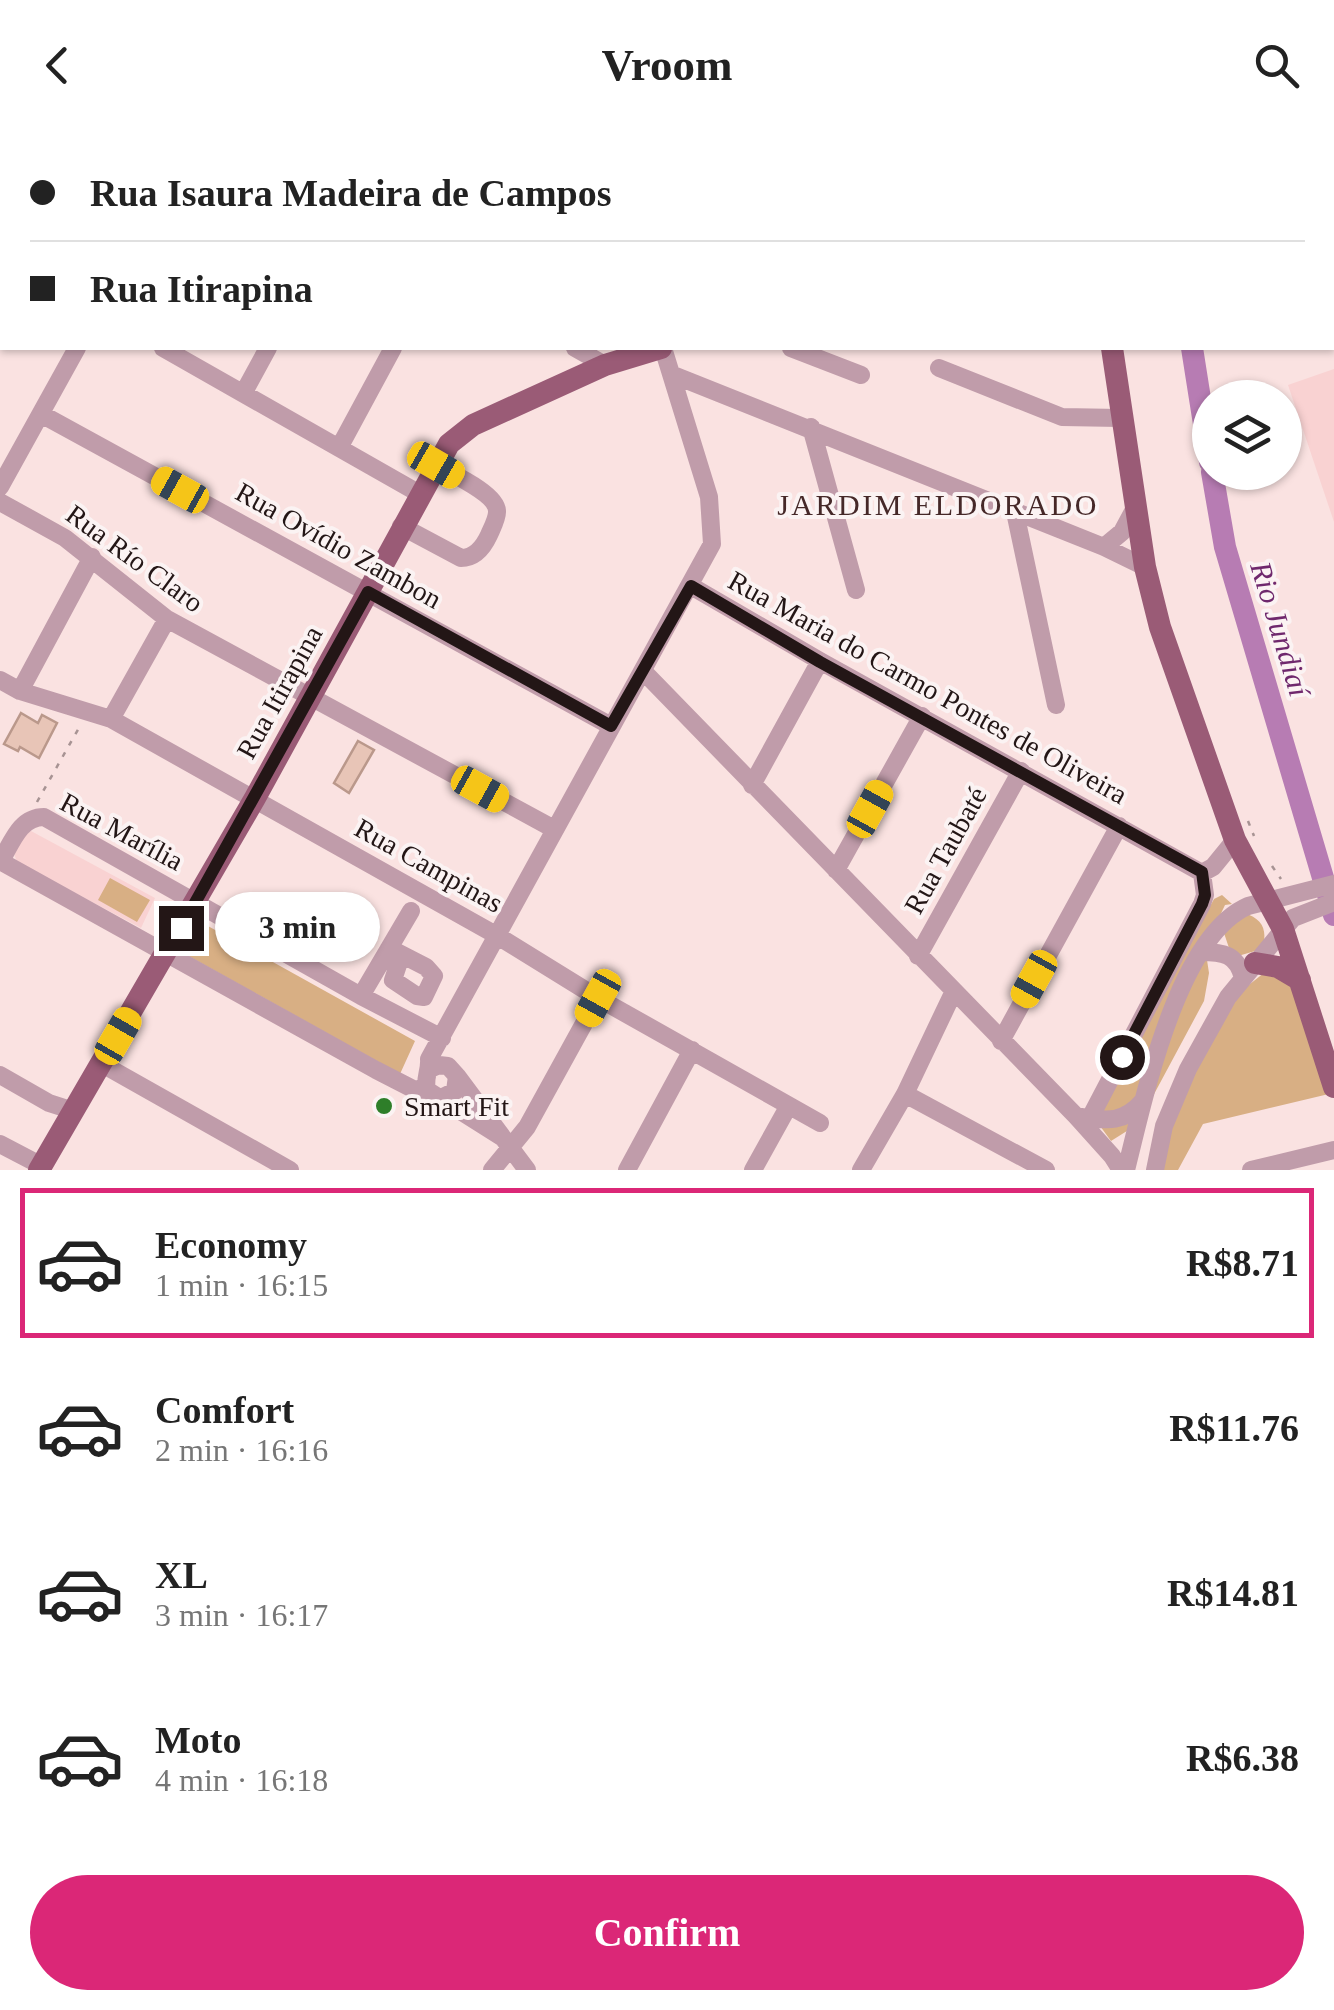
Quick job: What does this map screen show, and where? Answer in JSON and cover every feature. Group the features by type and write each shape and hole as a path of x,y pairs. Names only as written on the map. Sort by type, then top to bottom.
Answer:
{"main road":[{"name":"Rua Itirapina","path":"44,1168 449,444 473,424 605,365 655,350"},
{"path":"1112,350 1144,566 1166,646 1244,837 1288,901 1283,929 1334,1087"},
{"path":"1248,971 1278,967 1300,980"}],"street":[{"path":"0,487 76,350"},
{"path":"167,350 420,494"},
{"path":"244,392 267,350"},
{"path":"339,448 392,350"},
{"path":"579,350 605,365"},
{"path":"430,1069 429,1060 496,935 712,544 711,511 703,474 663,350"},
{"path":"796,350 862,375"},
{"path":"939,368 1062,417 1120,418"},
{"path":"671,374 811,427 1144,566"},
{"name":"Rua Ovídio Zambon","path":"41,414 611,726"},
{"path":"811,427 856,590"},
{"path":"401,526 460,558 476,554 485,544 497,514 496,505 483,492 436,465"},
{"name":"Rua Río Claro","path":"0,502 92,557 167,620 554,829"},
{"path":"1104,547 1122,532 1136,506"},
{"path":"1014,512 1056,705"},
{"path":"20,691 92,557"},
{"name":"Rua Maria do Carmo Pontes de Oliveira","path":"691,586 820,662 1202,872"},
{"path":"111,719 167,620"},
{"path":"752,785 820,662"},
{"path":"642,672 953,993 1082,1117 1124,1170"},
{"name":"Rua Campinas","path":"0,680 20,691 111,719 820,1123"},
{"path":"836,870 922,716"},
{"name":"Rua Taubaté","path":"918,956 1021,771"},
{"name":"Rua Marília","path":"1,861 27,820 44,817 442,1038"},
{"path":"1001,1041 1119,826"},
{"path":"1082,1117 1202,904 1202,872 1213,867 1244,837"},
{"path":"1,861 413,1089 434,1094 455,1092 455,1072"},
{"path":"1124,1170 1178,995 1216,930 1238,910 1288,901 1334,884"},
{"path":"1288,901 1334,902"},
{"path":"361,996 395,952 411,911"},
{"path":"1155,1170 1164,1126 1188,1069 1228,996 1283,929"},
{"path":"1201,952 1230,955 1248,971"},
{"path":"861,1170 905,1094 953,993"},
{"path":"492,1170 507,1142 527,1127 598,998"},
{"path":"442,1038 455,1072 528,1170"},
{"path":"626,1170 692,1050"},
{"path":"102,1064 290,1170"},
{"path":"455,1072 438,1065 430,1069 426,1075 434,1094 507,1142"},
{"path":"0,1074 49,1103 74,1111"},
{"path":"905,1094 1046,1170"},
{"path":"1082,1117 1118,1120 1130,1115 1143,1100"},
{"path":"754,1170 788,1108"},
{"path":"0,1144 44,1168"},
{"path":"1251,1170 1334,1150"},
{"path":"1002,1170 1012,1151"}],"path":[{"path":"27,820 88,712"},
{"path":"1244,837 1246,816"},
{"path":"1266,863 1268,868 1273,866 1288,901"}],"shaded area":[{"path":"1334,369 1334,522 1302,427 1302,380"},
{"path":"31,831 155,898 141,928 17,862 14,854 20,839"},
{"path":"110,878 150,900 137,922 98,900"},
{"path":"1222,895 1232,904 1225,905 1205,947 1209,973 1204,1001 1138,1124 1111,1141 1095,1119 1214,899"},
{"path":"1244,913 1260,922 1264,942 1262,949 1238,956 1229,948 1224,933"},
{"path":"190,916 415,1041 400,1074 176,949"},
{"path":"1284,949 1333,1093 1203,1124 1178,1170 1163,1170 1168,1128 1235,996 1275,964"}],"building":[{"path":"21,713 38,723 42,715 57,723 39,758 20,747 18,751 4,744"},
{"path":"358,741 374,750 349,793 334,783"}],"waterway":[{"name":"Rio Jundiaí","path":"1192,350 1197,380"},
{"name":"Rio Jundiaí","path":"1215,490 1225,547 1334,915"}],"place":[{"name":"Smart Fit","path":"384,1106"}],"district":[{"name":"JARDIM ELDORADO","path":"938,505"}],"route":[{"path":"181,928 368,592 611,726 691,586 820,662 1202,872 1202,904 1122,1057"}]}
